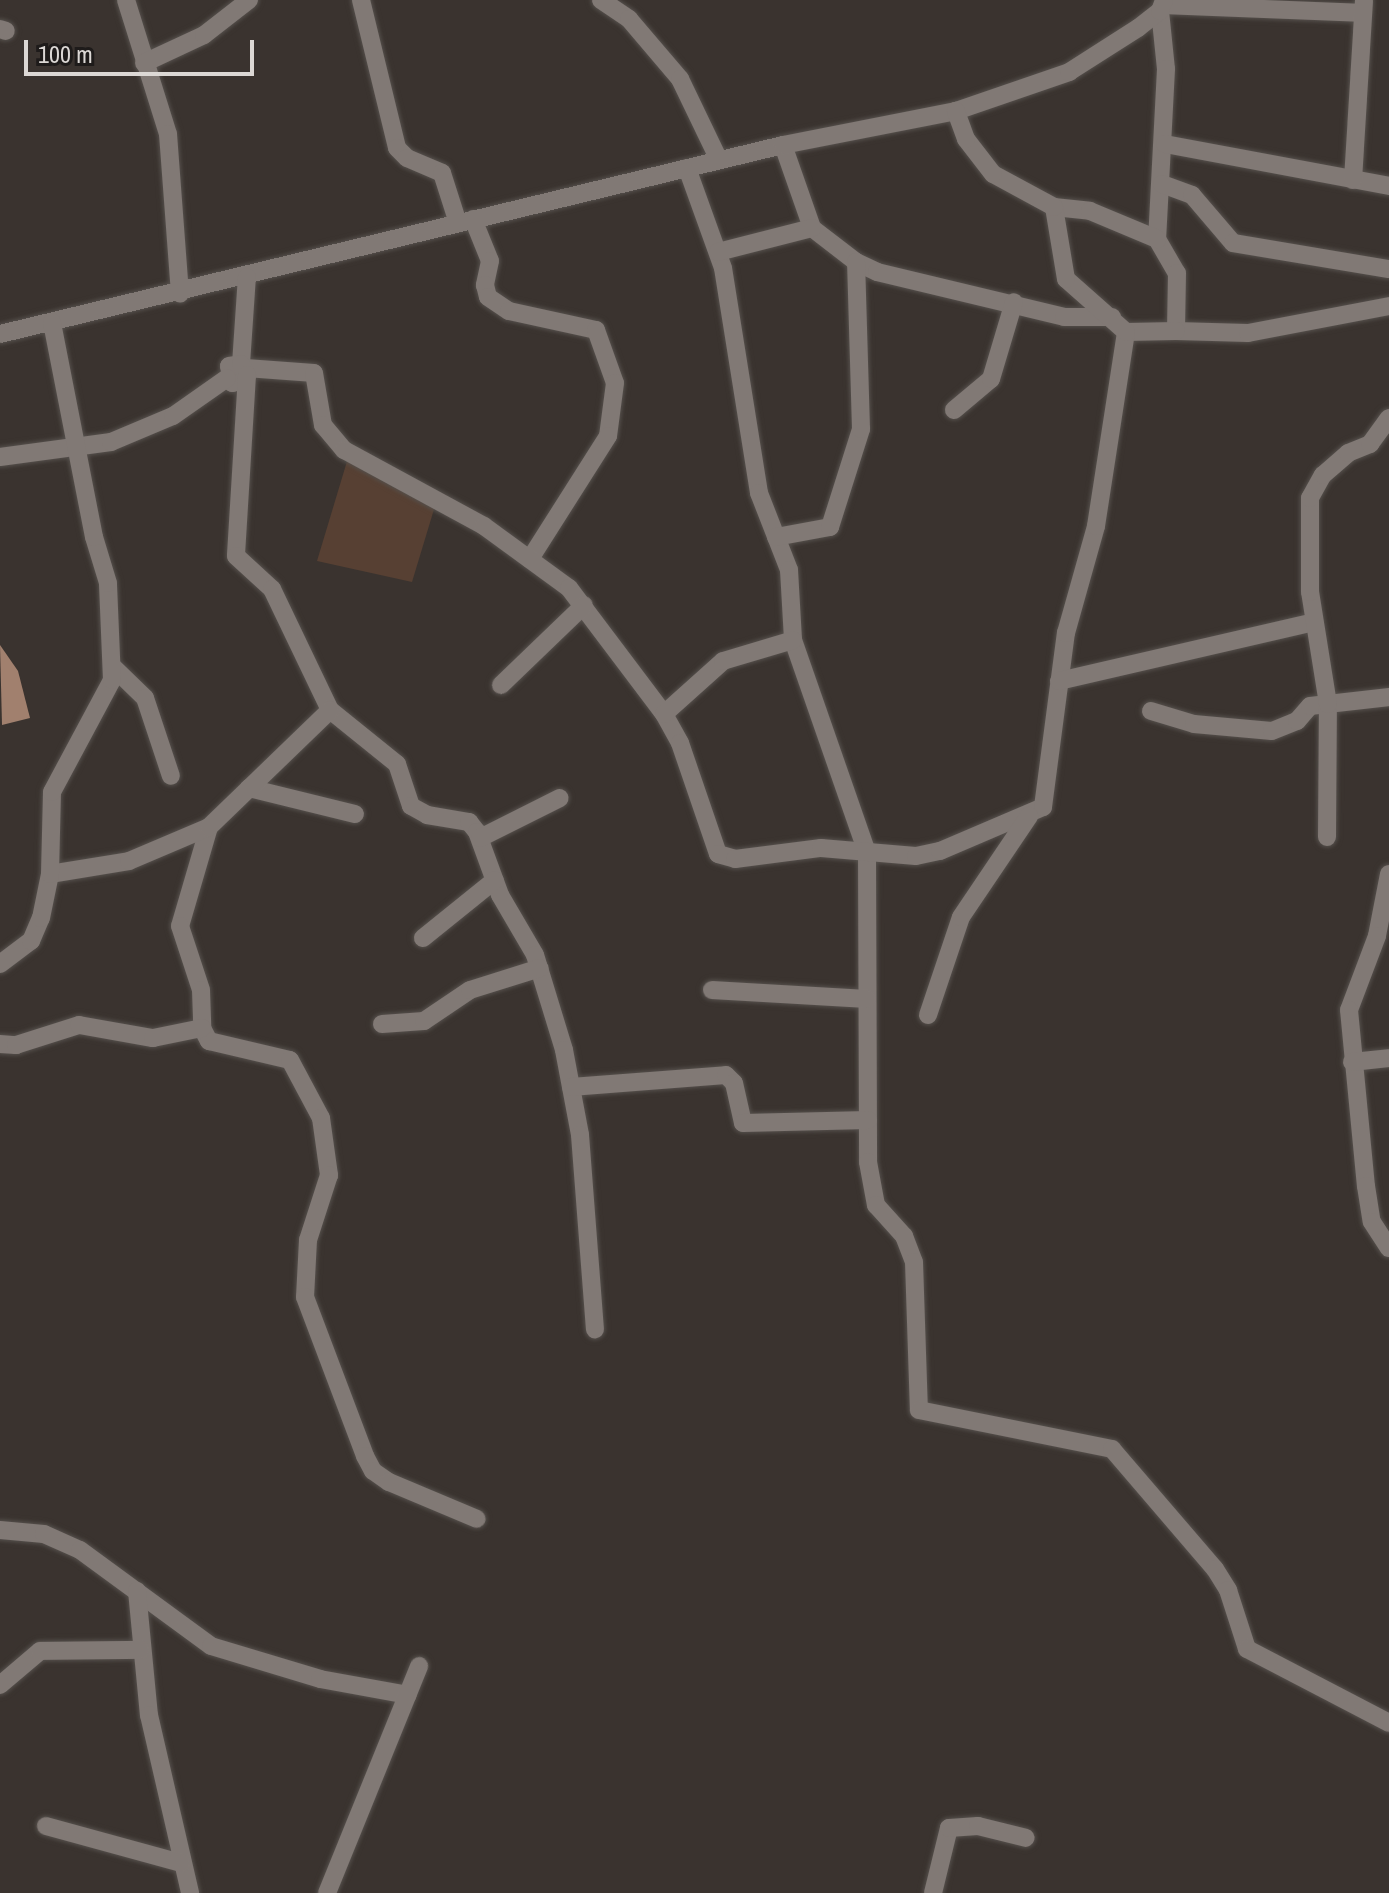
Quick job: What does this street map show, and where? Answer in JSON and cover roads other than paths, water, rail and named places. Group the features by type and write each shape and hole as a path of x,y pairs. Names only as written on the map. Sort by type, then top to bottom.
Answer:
{"street":[{"path":"126,0 168,134 180,294"},
{"path":"144,63 204,35 249,0"},
{"path":"361,0 397,148 407,158 442,173 490,261 485,285 488,297 509,311 596,330 615,383 608,436 530,559"},
{"path":"601,0 629,19 680,79 719,160"},
{"path":"1163,5 1165,144 1157,239 1177,273 1176,331"},
{"path":"0,334 180,294 783,145 956,111 1069,72 1163,5 1364,7 1353,180"},
{"path":"956,111 966,139 993,174 1054,207 1090,211 1157,239"},
{"path":"1165,144 1389,186"},
{"path":"783,145 812,228 856,262 877,272 1072,318 1112,317"},
{"path":"687,168 718,252 759,493 789,570 793,640 867,852 868,1120 876,1205 904,1236 914,1262 919,1410 1112,1449 1215,1569 1228,1590 1247,1649 1389,1723"},
{"path":"1162,184 1192,195 1233,243 1389,269"},
{"path":"1054,207 1066,279 1126,332 1248,333 1389,306"},
{"path":"718,252 812,228"},
{"path":"776,537 830,527 861,429 856,262"},
{"path":"247,277 240,373 247,443 238,485 236,556 272,589 330,710 397,764 418,812 469,822 480,838 495,880 540,968 571,1087 580,1135 595,1329"},
{"path":"954,410 991,379 1014,302"},
{"path":"0,964 31,941 50,874 52,792 104,700 112,666 108,583 76,449 52,322"},
{"path":"0,457 111,442 173,416 240,373 314,373 323,425 344,450 484,526 530,559 584,605 664,714 680,743 718,854 735,859 821,848 930,854 1043,807 1073,594 1096,526 1126,332"},
{"path":"1327,837 1328,704 1314,622 1307,551 1310,498 1323,475 1348,453 1370,444 1389,418"},
{"path":"501,685 584,605"},
{"path":"1059,681 1314,622"},
{"path":"664,714 723,661 793,640"},
{"path":"112,666 145,698 171,776"},
{"path":"1151,711 1194,724 1272,731 1297,721 1310,706 1389,697"},
{"path":"50,874 129,861 209,827 330,710"},
{"path":"249,788 355,814"},
{"path":"480,838 560,798"},
{"path":"928,1015 961,917 1030,814"},
{"path":"209,827 180,926 201,990 202,1028 209,1041 290,1060 321,1118 329,1175 308,1240 305,1297 373,1471 477,1519"},
{"path":"1389,874 1386,908 1350,996 1352,1062 1372,1222 1389,1248"},
{"path":"423,938 495,880"},
{"path":"382,1024 424,1021 470,990 540,968"},
{"path":"712,990 867,999"},
{"path":"0,1044 16,1045 79,1025 153,1038 202,1028"},
{"path":"1352,1062 1389,1058"},
{"path":"571,1087 726,1075 734,1083 743,1123 868,1120"},
{"path":"0,1530 63,1541 137,1591 181,1628 232,1654 320,1679 408,1695"},
{"path":"137,1591 140,1650 181,1863 190,1893"},
{"path":"0,1685 40,1651 140,1650"},
{"path":"327,1893 419,1666"},
{"path":"46,1826 181,1863"},
{"path":"933,1893 949,1828 978,1826 1026,1838"}]}
